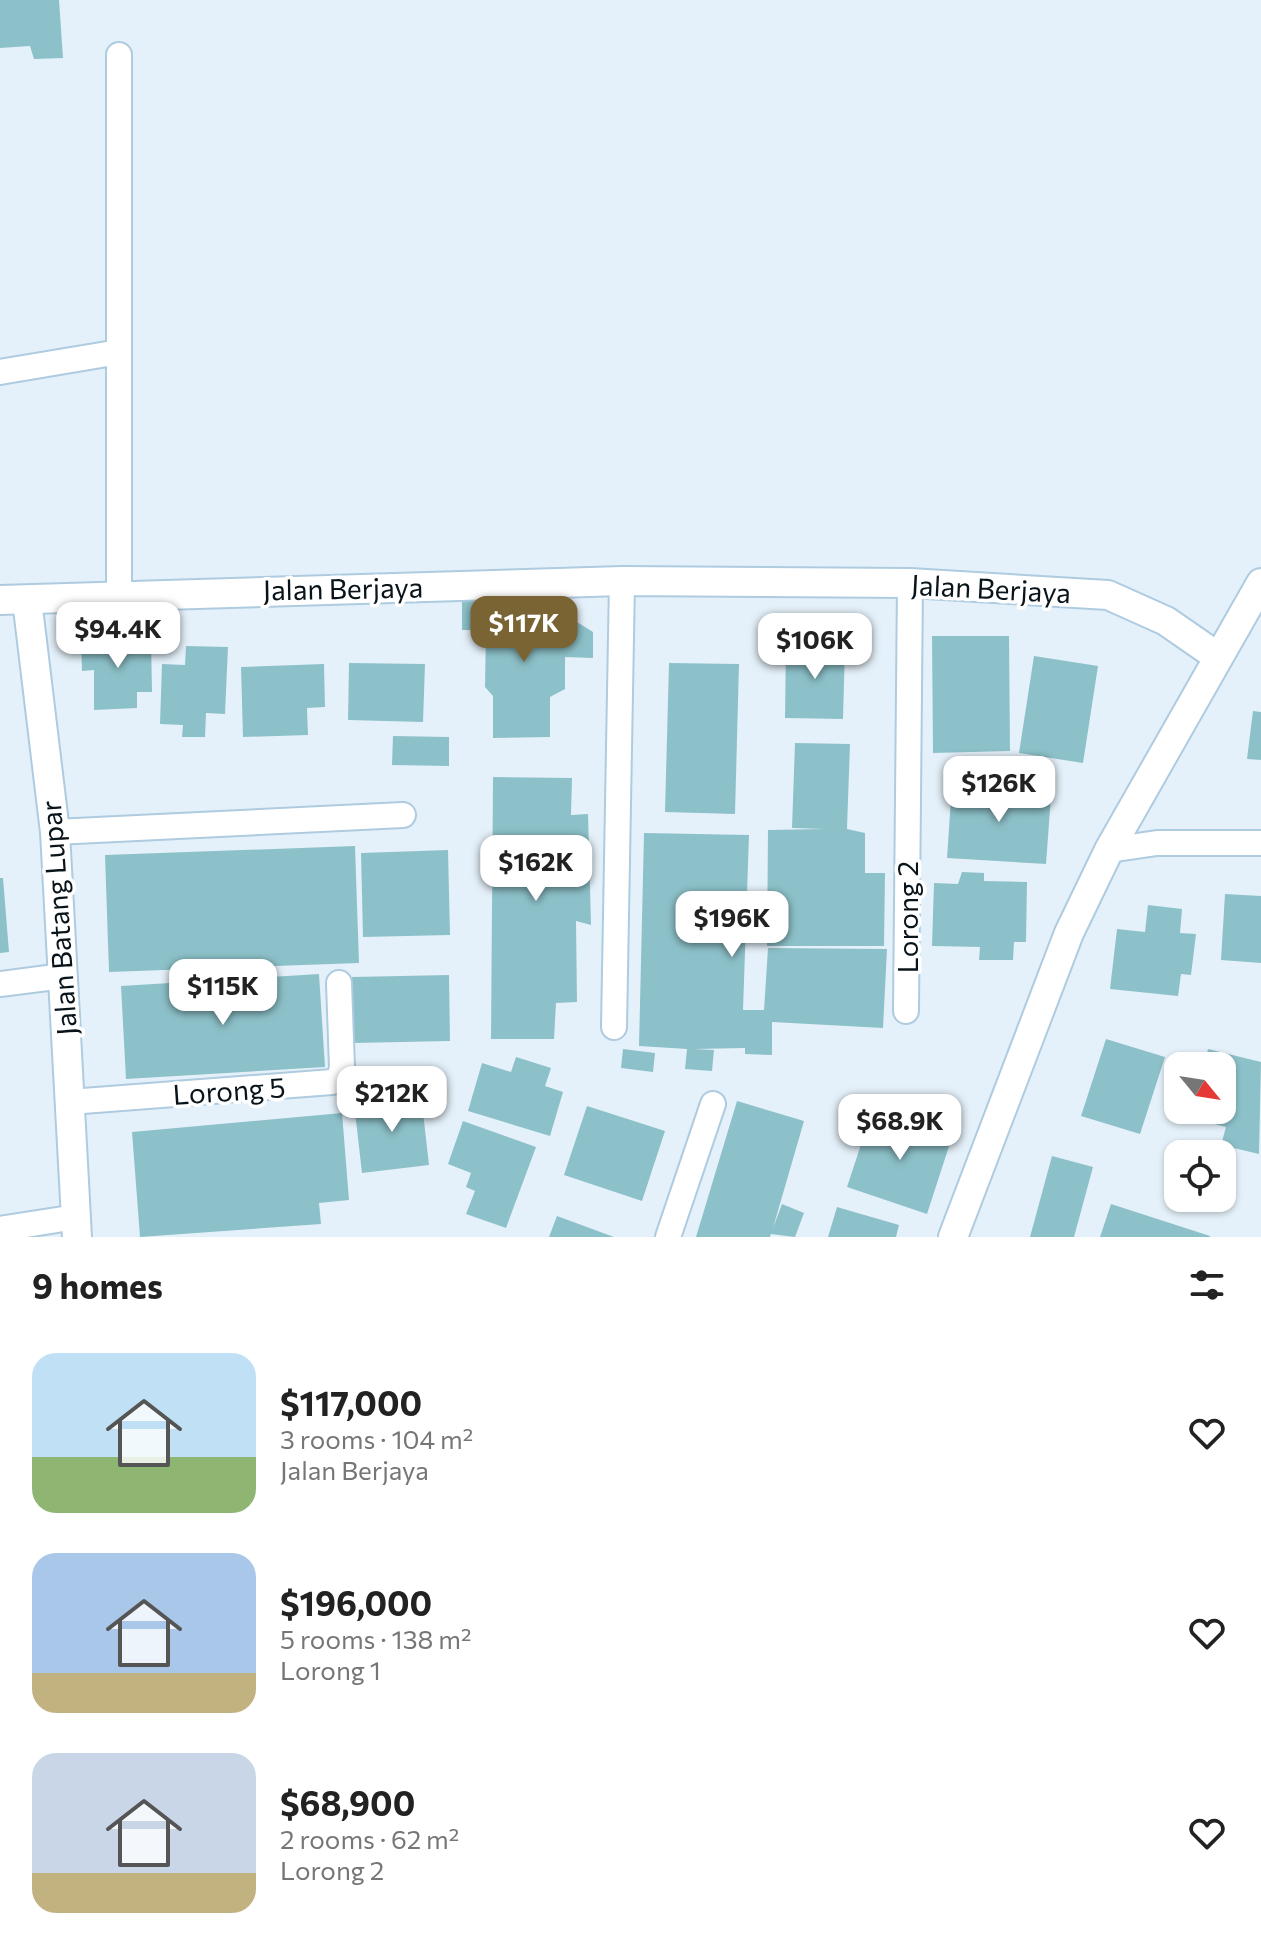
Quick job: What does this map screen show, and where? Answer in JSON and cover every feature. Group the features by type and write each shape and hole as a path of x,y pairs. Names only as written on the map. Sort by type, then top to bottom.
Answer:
{"street":[{"path":"119,55 119,593"},
{"path":"0,372 119,352"},
{"path":"614,1027 622,581"},
{"name":"Jalan Berjaya","path":"13,600 119,593 622,581 910,583 1108,595 1166,621 1218,657"},
{"name":"Lorong 2","path":"906,1011 910,583"},
{"path":"953,1237 1069,933 1109,850 1261,583"},
{"name":"Jalan Batang Lupar","path":"13,600 55,832 76,1227"},
{"path":"55,832 403,815"},
{"path":"1109,850 1157,843 1261,843"},
{"path":"0,984 63,976"},
{"name":"Lorong 5","path":"70,1102 332,1082 339,1078 342,1068 339,983"},
{"path":"668,1237 713,1104"},
{"path":"0,1229 76,1227"}],"building":[{"path":"0,0 59,0 63,58 34,59 30,46 0,48"},
{"path":"462,598 512,599 511,630 551,630 551,606 593,632 593,658 565,657 565,689 550,697 550,737 493,738 493,696 485,687 486,630 462,630"},
{"path":"932,636 1009,636 1010,751 933,753"},
{"path":"151,638 152,692 137,692 137,708 94,710 94,670 82,671 81,639"},
{"path":"786,644 845,645 843,719 785,718"},
{"path":"186,646 228,647 225,714 206,713 205,737 182,737 183,725 160,724 162,664 185,665"},
{"path":"1034,656 1098,666 1083,763 1019,753"},
{"path":"349,663 425,664 423,722 348,720"},
{"path":"669,663 739,664 735,814 665,812"},
{"path":"324,664 325,707 307,708 308,735 243,737 241,667"},
{"path":"1253,711 1261,712 1261,760 1247,759"},
{"path":"393,736 449,737 449,766 392,765"},
{"path":"795,743 850,744 847,829 865,833 865,873 885,873 884,946 767,946 768,830 824,829 792,828"},
{"path":"493,777 572,778 571,815 588,814 591,925 576,921 577,1002 556,1003 554,1039 491,1039"},
{"path":"952,784 1035,789 1035,795 1051,796 1046,864 947,858"},
{"path":"644,833 749,835 743,1010 764,1010 768,948 887,949 883,1028 772,1022 772,1055 745,1054 745,1048 694,1049 714,1050 712,1071 685,1069 687,1049 639,1046"},
{"path":"355,846 359,963 109,972 105,855"},
{"path":"448,850 450,935 363,937 361,853"},
{"path":"962,872 984,873 984,881 1027,882 1026,942 1014,942 1013,960 979,960 980,947 932,946 934,883 958,884"},
{"path":"0,878 3,878 9,952 0,953"},
{"path":"1225,894 1261,896 1261,963 1221,960"},
{"path":"1148,905 1182,909 1180,933 1196,934 1191,975 1181,974 1178,996 1110,989 1117,929 1145,932"},
{"path":"319,974 325,1067 126,1079 121,986"},
{"path":"449,975 450,1041 353,1043 352,977"},
{"path":"1106,1039 1164,1057 1140,1134 1081,1116"},
{"path":"623,1049 655,1053 653,1072 621,1068"},
{"path":"1236,1056 1261,1062 1259,1154 1236,1149 1236,1140 1222,1140 1226,1127 1214,1124 1236,1124"},
{"path":"516,1057 551,1068 545,1086 563,1092 550,1136 468,1111 482,1063 511,1072"},
{"path":"421,1095 429,1165 362,1173 354,1103"},
{"path":"737,1101 804,1121 773,1228 782,1204 804,1213 795,1237 771,1234 770,1237 696,1237"},
{"path":"587,1106 665,1131 642,1201 564,1175"},
{"path":"872,1111 952,1137 927,1214 847,1187"},
{"path":"342,1113 349,1200 319,1203 321,1224 140,1237 132,1132"},
{"path":"463,1121 536,1147 506,1228 466,1214 475,1191 466,1187 471,1173 448,1164"},
{"path":"1052,1156 1093,1167 1074,1237 1030,1237"},
{"path":"1111,1204 1210,1236 1210,1237 1100,1237"},
{"path":"837,1207 899,1225 896,1237 828,1237"},
{"path":"557,1216 614,1237 549,1237"}]}
